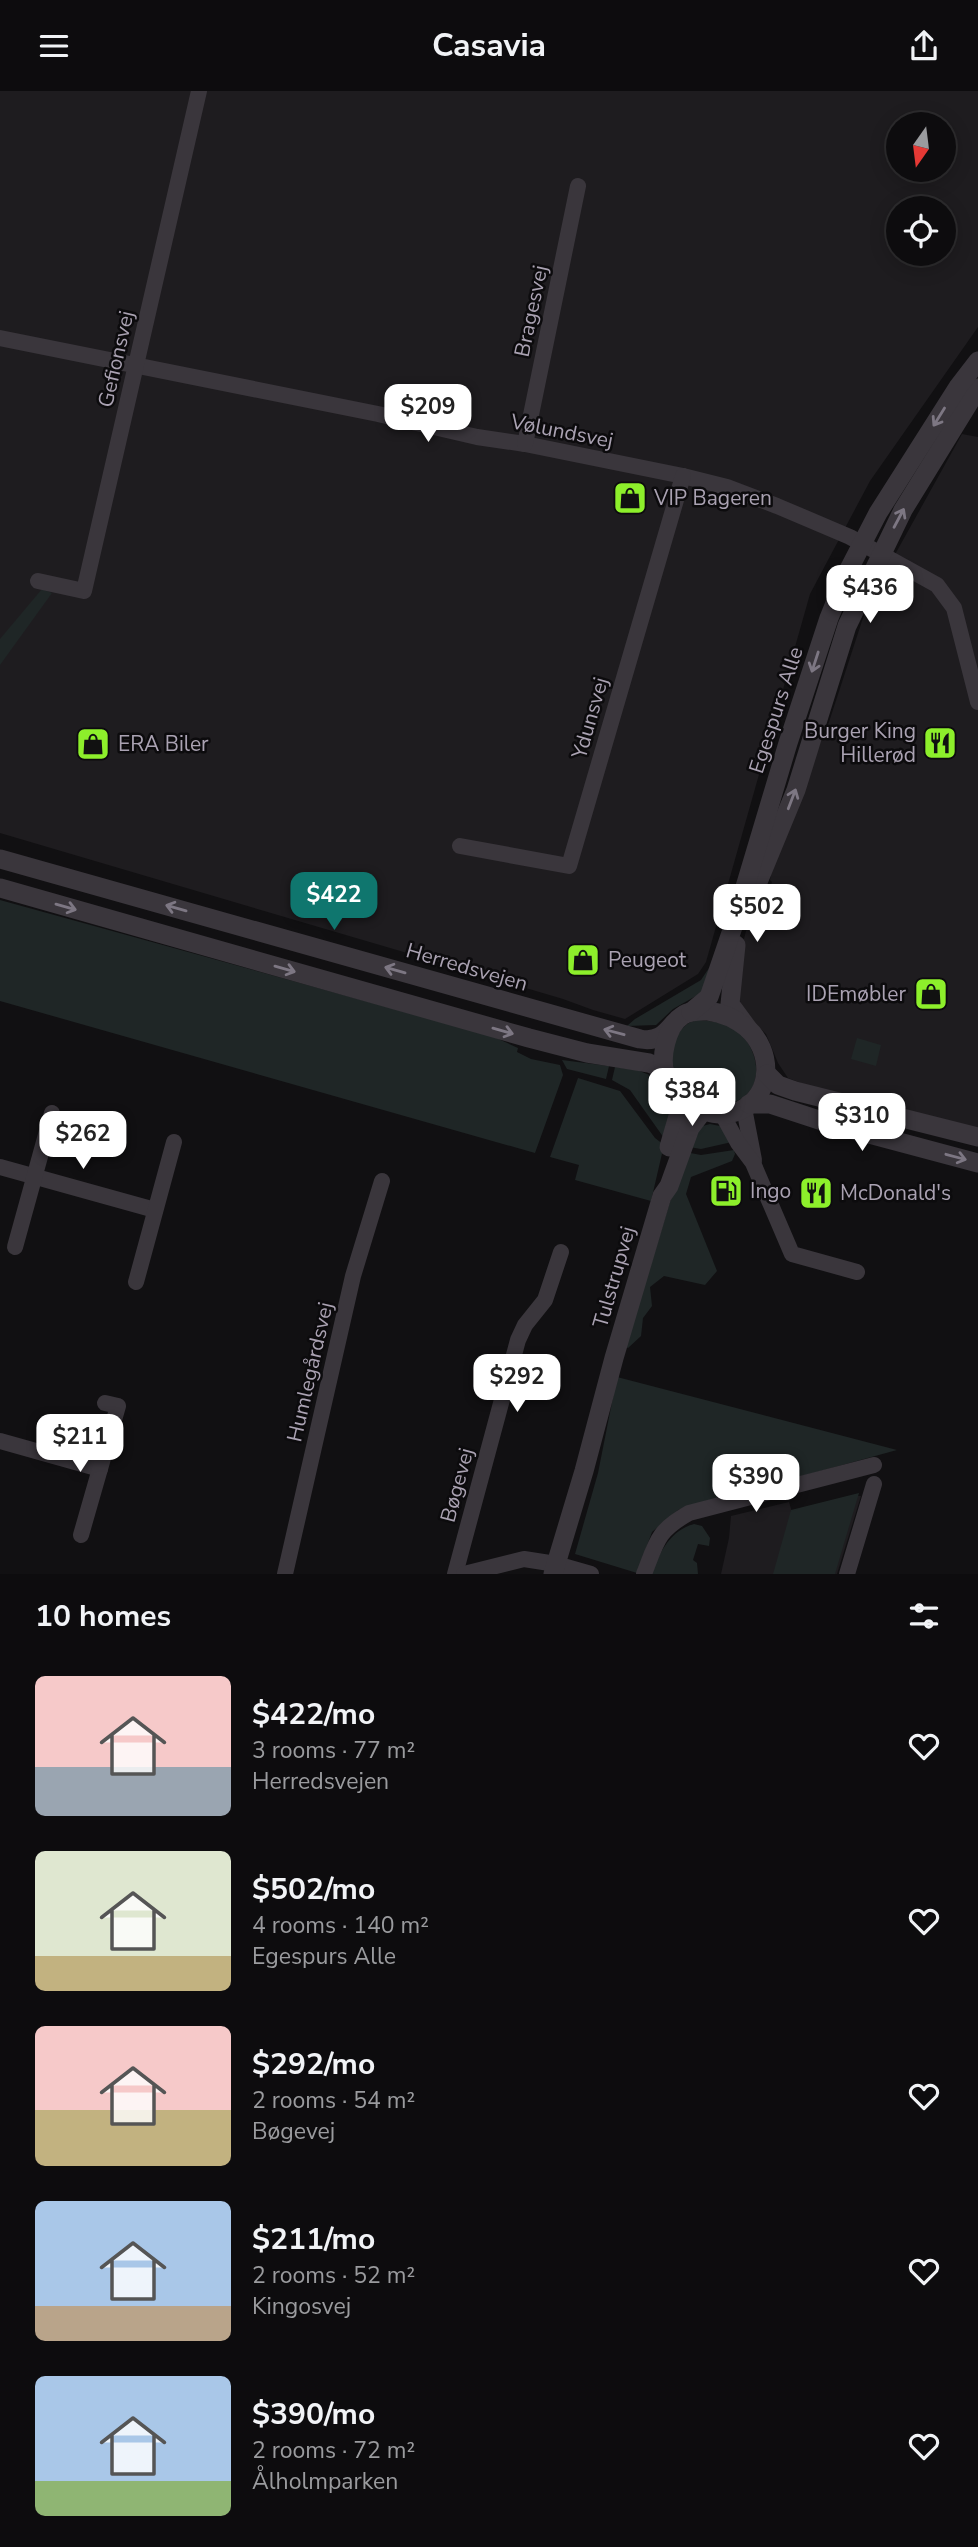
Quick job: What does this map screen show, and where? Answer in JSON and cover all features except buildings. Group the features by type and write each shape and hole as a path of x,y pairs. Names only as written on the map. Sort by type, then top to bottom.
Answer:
{"street":[{"name":"Gefionsvej","path":"38,581 84,591 199,91"},
{"name":"Bragesvej","path":"525,444 578,186"},
{"name":"Vølundsvej","path":"0,338 727,487 861,543 937,585 954,608 978,702"},
{"name":"Egespurs Alle","path":"682,1017 709,997 829,618 861,543 958,387 978,361"},
{"name":"Egespurs Alle","path":"749,1030 730,1004 735,949 744,916 796,790 847,626 903,510 978,388"},
{"name":"Ydunsvej","path":"460,846 569,866 683,476"},
{"name":"Herredsvejen","path":"0,859 640,1039 657,1039 663,1036 682,1017"},
{"path":"0,888 529,1038 587,1053 649,1063 664,1069"},
{"path":"747,1106 757,1096 767,1074 765,1057 749,1030 723,1013 682,1017 667,1040 664,1069 674,1089 683,1098 713,1113 753,1163 792,1254 857,1272"},
{"path":"767,1074 778,1085 794,1091 978,1137"},
{"name":"Tulstrupvej","path":"662,1196 661,1181 683,1098"},
{"path":"713,1113 769,1104 828,1123 978,1163"},
{"path":"747,1106 753,1163"},
{"path":"15,1247 52,1113"},
{"name":"Tulstrupvej","path":"555,1569 662,1196 669,1186 690,1128 713,1113"},
{"path":"136,1282 174,1142"},
{"path":"0,1167 155,1210"},
{"name":"Humlegårdsvej","path":"285,1574 353,1276 382,1181"},
{"name":"Bøgevej","path":"455,1574 518,1340 525,1325 545,1300 561,1252"},
{"path":"81,1535 118,1406 106,1403"},
{"path":"0,1441 100,1469"},
{"path":"644,1574 658,1537 671,1524 689,1513 874,1465"},
{"path":"847,1574 874,1484"},
{"path":"464,1574 524,1559 555,1569 591,1574"}],"shaded area":[{"path":"0,91 978,91 978,327 870,481 810,594 706,962 698,974 625,1019 0,833"},
{"path":"962,434 978,437 978,1128 816,1089 788,1078 778,1063 766,1034 742,1010 740,1001 740,955 746,931 760,907 763,907 772,882 773,858 829,722 862,621 873,594"},
{"path":"42,589 52,593 0,665 0,639"},
{"path":"0,900 492,1036 518,1048 517,1052 531,1059 560,1065 563,1075 535,1153 0,1001"},
{"path":"709,968 703,992 673,1009 656,1025 627,1026 701,980"},
{"path":"698,1020 721,1023 734,1029 752,1050 756,1069 752,1087 746,1095 732,1103 718,1104 703,1100 679,1079 673,1065 672,1050 677,1036 686,1025"},
{"path":"857,1038 881,1045 876,1066 851,1059"},
{"path":"562,1060 609,1066 606,1079 567,1069"},
{"path":"615,1067 637,1070 652,1076 669,1099 672,1112 664,1138 630,1090 612,1080"},
{"path":"578,1078 620,1091 655,1138 664,1145 651,1201 575,1180 579,1165 550,1157"},
{"path":"710,1124 720,1126 732,1142 701,1149 689,1147 699,1127"},
{"path":"734,1150 732,1161 691,1177 686,1194 717,1271 705,1285 664,1276 650,1287 652,1306 643,1318 641,1336 626,1347 685,1152 701,1155"},
{"path":"617,1377 897,1450 678,1510 652,1532 637,1573 575,1554 598,1473"},
{"path":"859,1493 835,1574 773,1574 791,1510"},
{"path":"861,1496 837,1574 721,1574 731,1516 789,1502 792,1512"},
{"path":"694,1524 702,1526 710,1538 709,1546 698,1544 693,1560 697,1563 698,1574 652,1574 658,1558 672,1537"}],"place":[{"name":"VIP Bageren","path":"630,498"},
{"name":"Burger King Hillerød","path":"940,743"},
{"name":"ERA Biler","path":"93,744"},
{"name":"Peugeot","path":"583,960"},
{"name":"IDEmøbler","path":"931,994"},
{"name":"Ingo","path":"726,1191"},
{"name":"McDonald's","path":"816,1193"}]}
